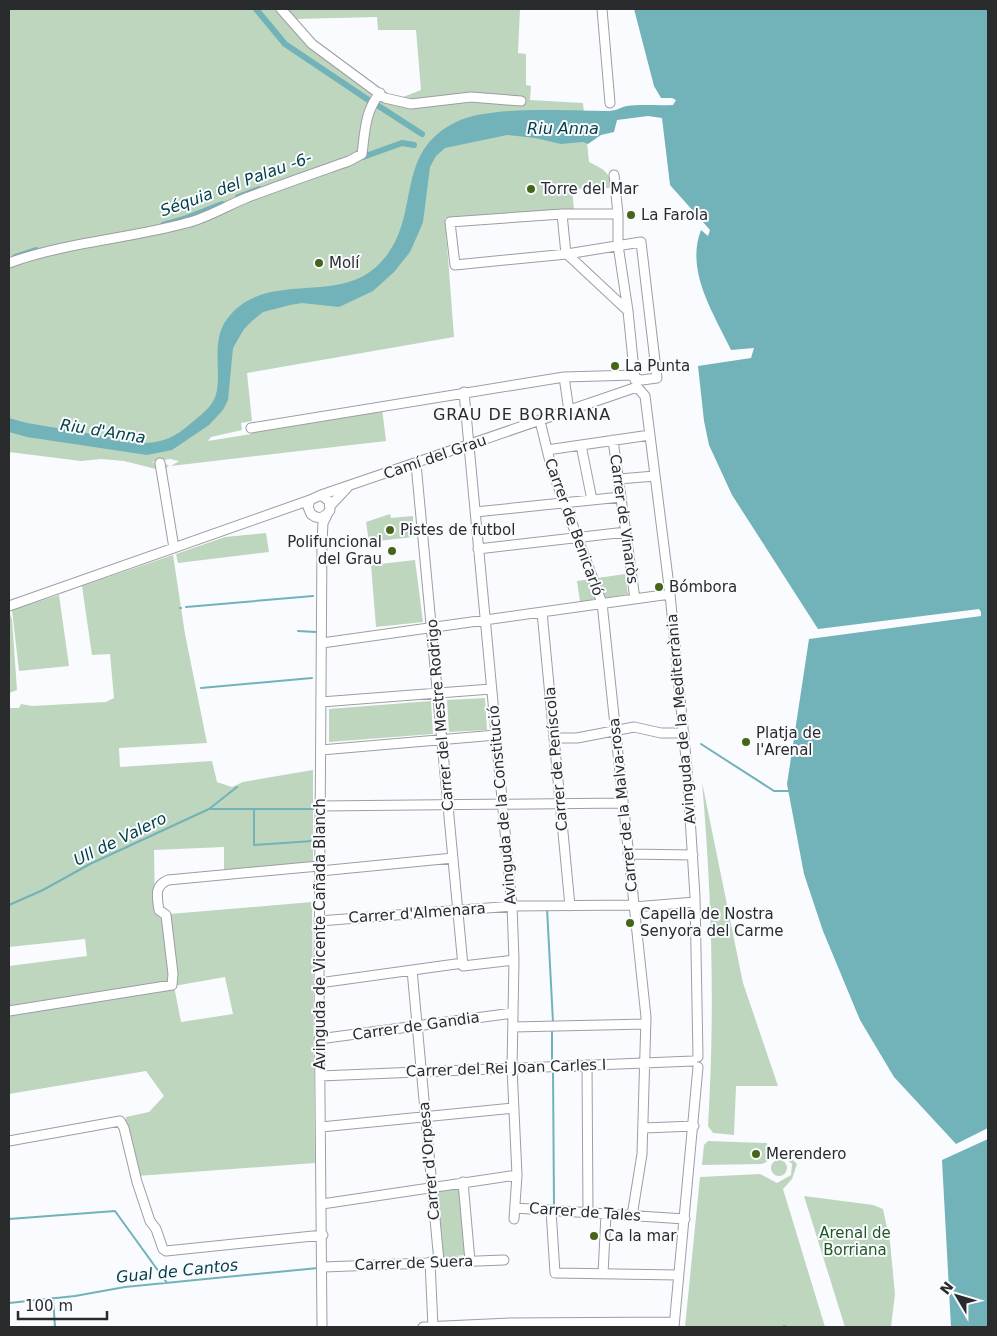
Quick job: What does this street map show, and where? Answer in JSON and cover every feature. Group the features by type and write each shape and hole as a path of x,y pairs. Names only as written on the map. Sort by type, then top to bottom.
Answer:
{"street":[{"path":"281,9 312,44 392,100 411,104 426,104 471,97 521,101"},
{"path":"602,9 610,103"},
{"path":"9,263 25,257 136,235 194,221 245,199 349,161 362,154 367,115 371,104 380,93"},
{"name":"Avinguda de la Mediterrània","path":"614,175 618,214 618,245 628,312 634,376 637,388 645,396 670,594 684,733 693,855 696,1061 694,1126 674,1325"},
{"path":"562,214 567,254 628,312"},
{"path":"251,428 564,377 634,376 642,380 658,378 641,242 567,254 455,265 450,222 562,214 618,214"},
{"path":"564,377 569,411"},
{"name":"Camí del Grau","path":"321,495 348,488 637,388"},
{"name":"Avinguda de la Constitució","path":"464,392 512,906 514,960 512,1068 517,1175 514,1219"},
{"name":"Carrer de Benicarló","path":"540,421 564,503 602,603"},
{"path":"547,450 650,434"},
{"name":"Carrer de Vinaròs","path":"613,440 635,599"},
{"path":"581,445 592,500"},
{"path":"160,463 174,548"},
{"name":"Carrer del Mestre Rodrigo","path":"416,464 463,965"},
{"path":"618,479 655,476"},
{"name":"Camí del Grau","path":"330,505 348,488"},
{"path":"9,606 284,510 321,495 329,501 330,505 327,515 323,518 284,510"},
{"path":"475,512 621,497"},
{"path":"310,500 308,507 312,515"},
{"name":"Avinguda de Vicente Cañada Blanch","path":"312,515 322,541"},
{"name":"Avinguda de Vicente Cañada Blanch","path":"322,1327 324,1267 320,1235 322,1204 319,921 322,541 323,523 327,515"},
{"path":"478,549 626,532"},
{"path":"322,643 670,594"},
{"name":"Carrer de la Malva-rosa","path":"602,603 646,1024 644,1128 642,1154 632,1216"},
{"name":"Carrer de Peníscola","path":"542,612 570,906"},
{"path":"321,702 491,688"},
{"path":"554,738 577,738 634,727 661,733 684,733"},
{"path":"321,750 496,735"},
{"path":"320,806 623,803"},
{"path":"628,854 693,855"},
{"path":"9,1011 172,985 173,974 166,915 159,910 157,888 160,883 168,880 453,858"},
{"name":"Carrer d'Almenara","path":"319,921 512,906 634,906 695,902"},
{"path":"319,983 412,970 514,960"},
{"name":"Carrer d'Orpesa","path":"412,970 432,1187 435,1262 433,1327"},
{"name":"Carrer de Gandia","path":"319,1039 513,1013"},
{"path":"513,1027 646,1024"},
{"name":"Carrer del Rei Joan Carles I","path":"320,1076 696,1061"},
{"path":"587,1065 588,1213"},
{"path":"321,1127 514,1108"},
{"path":"9,1141 120,1121 124,1128 137,1182 150,1221 156,1229 163,1249 166,1251 320,1235"},
{"path":"644,1128 694,1126"},
{"path":"322,1204 517,1175"},
{"path":"463,1182 470,1261"},
{"name":"Carrer de Tales","path":"515,1208 685,1219"},
{"path":"551,1210 555,1273 678,1275"},
{"path":"603,1274 606,1214"},
{"name":"Carrer de Suera","path":"324,1267 504,1260"},
{"path":"423,1327 510,1323 674,1325"}],"green space":[{"path":"9,9 281,9 312,44 383,97 380,102 434,106 480,99 525,100 476,95 426,103 398,99 421,90 416,30 378,30 377,17 295,19 286,9 520,9 518,53 526,54 526,85 531,86 530,100 583,103 589,162 608,175 611,188 572,189 574,210 445,218 454,337 247,373 252,421 241,423 242,430 211,437 208,441 251,434 256,428 382,408 386,441 171,466 179,461 170,459 151,462 169,465 164,471 124,461 101,459 81,461 9,452"},
{"name":"Pistes de futbol","path":"390,514 391,518 413,516 413,537 369,542 366,522"},
{"path":"266,533 269,552 178,563 176,554 225,537"},
{"path":"173,555 185,634 207,743 119,748 120,767 212,761 217,782 232,787 243,782 313,770 313,863 224,873 224,847 154,850 155,914 161,914 165,921 172,974 169,983 9,1009 9,966 87,956 85,939 9,947 9,708 19,708 21,704 32,706 106,702 114,698 110,654 92,655 82,586"},
{"path":"415,560 423,622 376,627 371,565"},
{"path":"625,574 628,594 580,602 577,581"},
{"path":"59,595 69,666 19,671 12,610"},
{"path":"9,612 12,619 17,690 9,693"},
{"path":"485,698 487,730 449,732 447,700"},
{"path":"431,701 433,734 329,742 329,709"},
{"path":"702,782 743,983 778,1086 736,1086 734,1135 713,1133 708,1126 712,997 708,868"},
{"path":"312,902 315,1163 137,1176 124,1124 126,1117 149,1112 164,1096 146,1071 9,1094 9,1013 174,986 177,977 170,914","holes":["225,977 233,1014 181,1022 174,986"]},
{"path":"708,1141 767,1143 768,1161 762,1164 702,1165 704,1145"},
{"path":"772,1152 786,1153 797,1164 792,1179 783,1189 825,1327 685,1327 700,1177 760,1174 777,1183 791,1175 792,1164 782,1155 775,1155 769,1159"},
{"path":"779,1160 787,1168 779,1176 771,1168"},
{"path":"461,1189 466,1255 443,1257 437,1191"},
{"name":"Arenal de Borriana","path":"804,1196 873,1205 883,1209 890,1242 895,1294 891,1327 845,1327"}],"water":[{"name":"Riu Anna","path":"634,9 988,9 988,1128 956,1144 894,1077 860,1020 823,931 804,874 787,784 809,639 981,616 981,612 979,609 818,629 732,495 709,445 704,421 698,366 751,358 754,348 731,350 704,292 699,276 697,245 701,230 708,236 710,230 670,185 662,118 648,116 617,120 614,132 601,135 588,144 583,142 561,144 535,138 507,135 445,148 436,156 430,167 423,222 410,252 394,272 373,291 339,307 302,303 263,312 244,329 233,348 228,400 223,410 209,425 172,450 147,455 27,437 9,432 9,418 27,423 146,443 165,440 180,432 207,409 216,395 219,340 221,329 227,319 242,304 260,295 341,284 359,278 376,267 391,249 400,230 414,171 422,152 435,136 456,122 489,113 509,111 609,111 633,105 673,105 676,100 661,98 654,86"},
{"path":"988,1139 988,1327 951,1327 942,1160"}],"waterway":[{"path":"256,9 285,44 370,101"},
{"path":"377,105 422,134"},
{"name":"Séquia del Palau -6-","path":"363,157 402,143 414,145"},
{"name":"Séquia del Palau -6-","path":"238,197 259,189"},
{"name":"Séquia del Palau -6-","path":"163,225 222,204"},
{"name":"Séquia del Palau -6-","path":"15,257 36,250"},
{"path":"186,607 313,596"},
{"path":"298,631 316,632"},
{"path":"201,688 312,678"},
{"path":"701,744 774,791 789,791"},
{"name":"Ull de Valero","path":"9,905 43,890 90,864 209,809 237,787"},
{"path":"211,809 314,809"},
{"path":"254,809 254,845 313,841"},
{"path":"547,908 553,1022"},
{"path":"552,1032 552,1060"},
{"path":"553,1070 554,1207"},
{"path":"9,1219 115,1211 167,1283"},
{"name":"Gual de Cantos","path":"9,1303 75,1296 125,1287 318,1268"},
{"path":"53,1298 55,1327"}],"place":[{"name":"Torre del Mar","path":"531,189"},
{"name":"La Farola","path":"631,215"},
{"name":"Molí","path":"319,263"},
{"name":"La Punta","path":"615,366"},
{"name":"Pistes de futbol","path":"390,530"},
{"name":"Polifuncional del Grau","path":"392,551"},
{"name":"Bómbora","path":"659,587"},
{"name":"Platja de l'Arenal","path":"746,742"},
{"name":"Capella de Nostra Senyora del Carme","path":"630,923"},
{"name":"Merendero","path":"756,1154"},
{"name":"Ca la mar","path":"594,1236"}],"district":[{"name":"GRAU DE BORRIANA","path":"522,414"}],"water label":[{"name":"Riu d'Anna","path":"103,431"}]}
